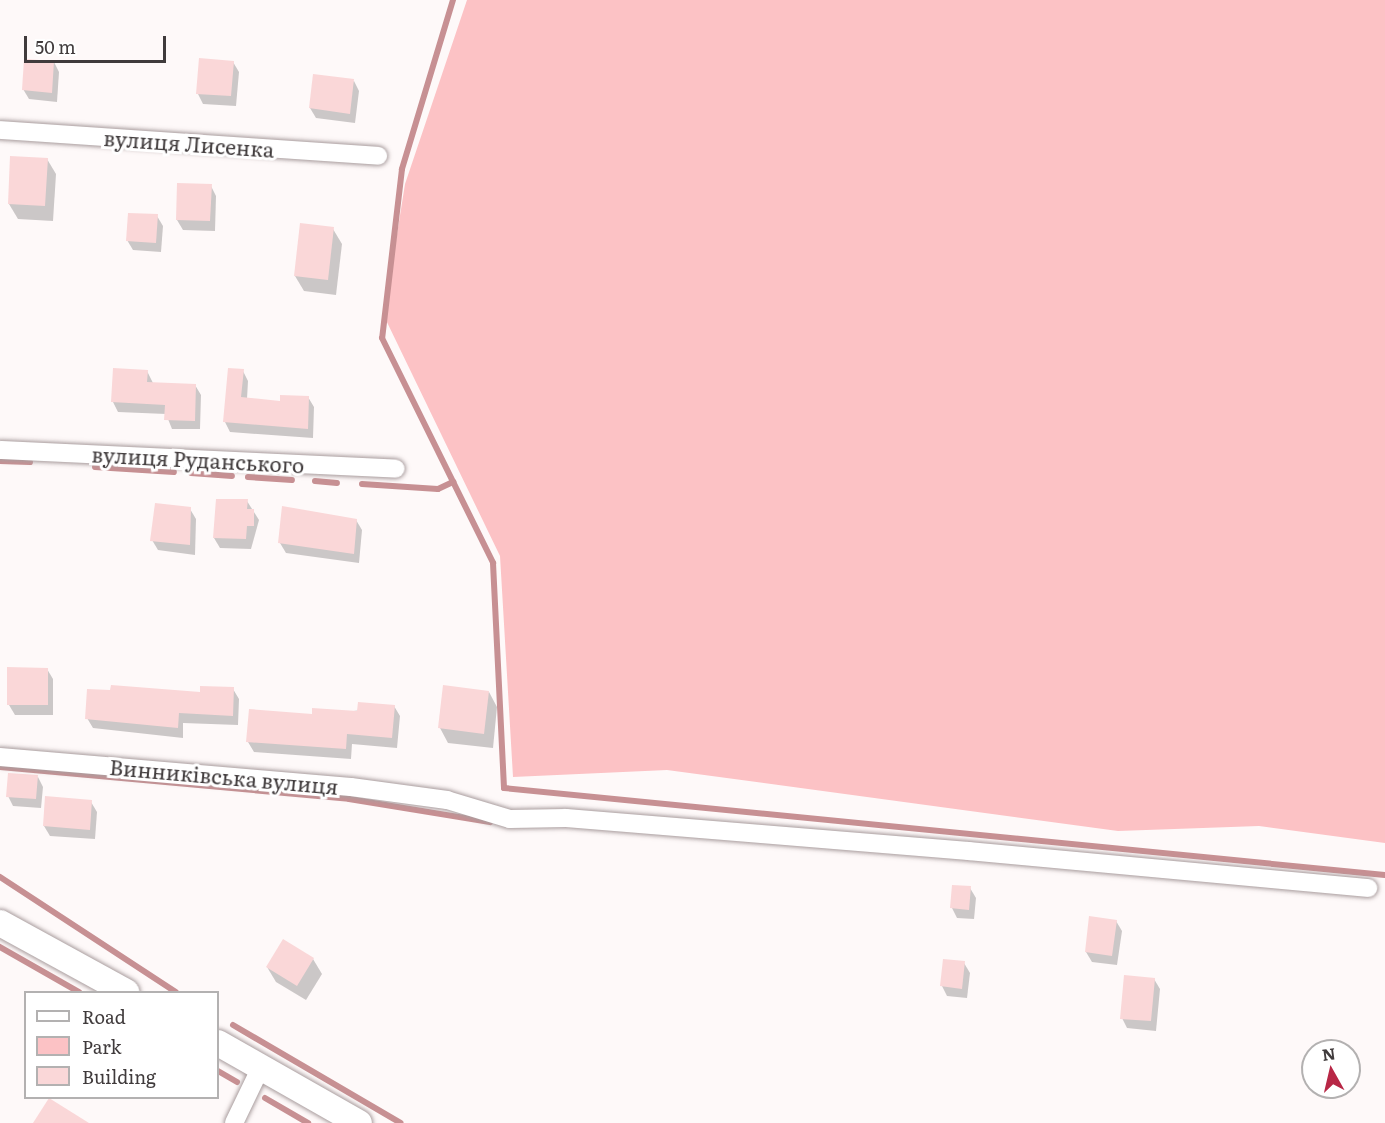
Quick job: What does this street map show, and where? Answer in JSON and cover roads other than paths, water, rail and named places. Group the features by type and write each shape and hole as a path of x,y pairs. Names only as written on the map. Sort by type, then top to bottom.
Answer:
{"main road":[{"path":"0,923 122,991"},
{"path":"219,1044 359,1123"}],"street":[{"name":"вулиця Лисенка","path":"0,130 378,156"},
{"name":"вулиця Руданського","path":"0,450 396,469"},
{"name":"Винниківська вулиця","path":"0,757 447,800 510,819 566,818 969,851 1368,888"},
{"path":"234,1123 261,1067"}],"waterway":[{"path":"453,0 402,169 382,338 493,563 504,788 1385,875"},
{"path":"0,461 30,462"},
{"path":"95,467 174,472"},
{"path":"191,473 232,476"},
{"path":"248,477 292,480"},
{"path":"315,481 337,483"},
{"path":"362,484 438,489 453,482"},
{"path":"0,767 349,799 490,822"},
{"path":"0,877 174,991"},
{"path":"0,947 77,991"},
{"path":"233,1025 401,1123"},
{"path":"219,1072 237,1082"},
{"path":"265,1098 308,1123"}]}
